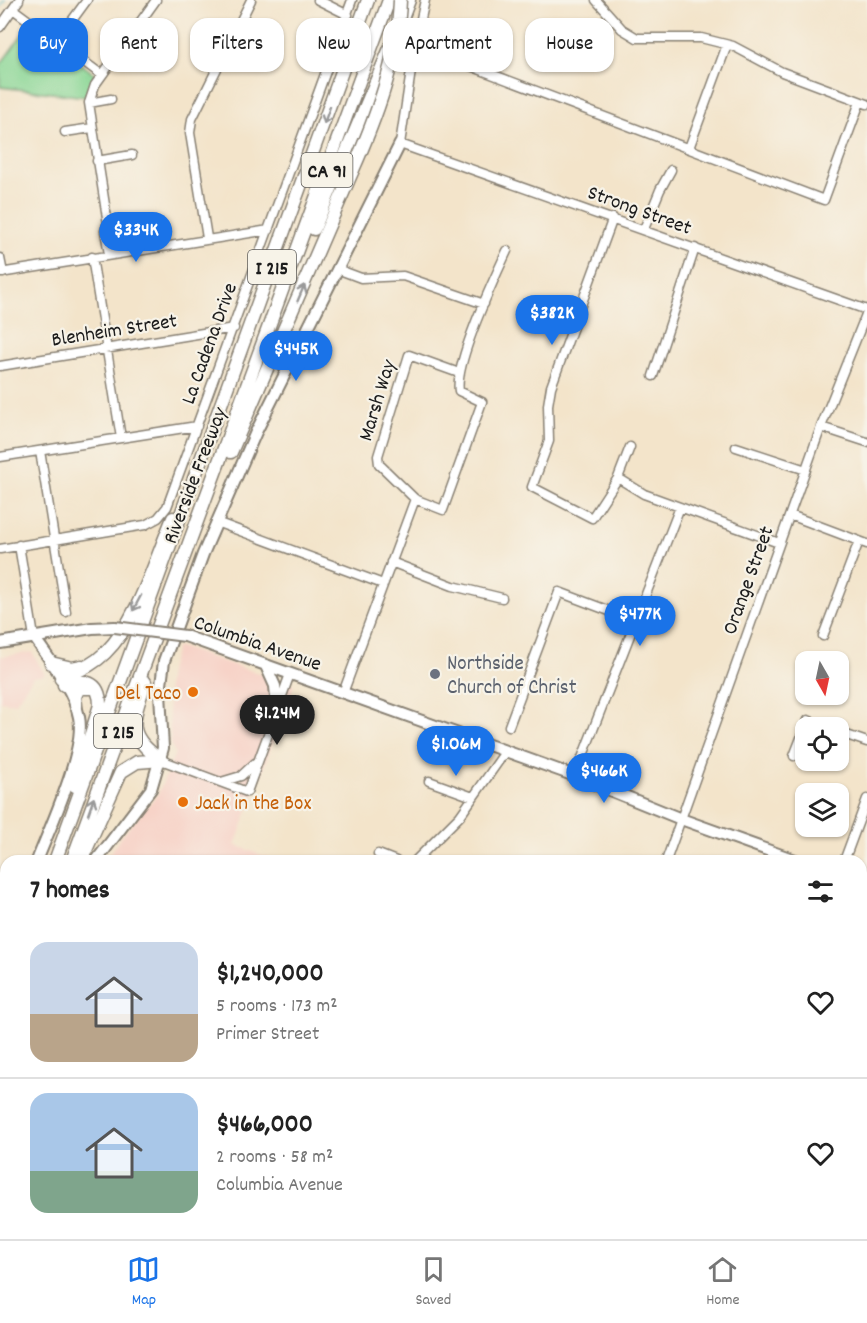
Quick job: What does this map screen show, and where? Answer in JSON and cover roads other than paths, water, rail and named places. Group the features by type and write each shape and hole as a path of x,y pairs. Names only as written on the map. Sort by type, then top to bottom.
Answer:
{"highway":[{"name":"I 215","path":"358,18 363,0"},
{"name":"Riverside Freeway","path":"361,18 368,0"},
{"name":"Riverside Freeway","path":"74,855 107,760 266,340 389,0"},
{"name":"I 215","path":"184,557 281,340 385,87 395,44 400,0"},
{"path":"266,340 409,0"},
{"name":"Riverside Freeway","path":"57,855 342,72"},
{"path":"63,682 92,663 119,637 143,592 178,506 197,475"},
{"path":"161,760 138,741 134,724 144,684 167,620 168,603"},
{"path":"51,663 72,668 92,663"},
{"path":"63,682 85,680 92,682 99,692 100,705 74,790 69,823"},
{"path":"76,706 76,692 82,686 93,687 99,692"},
{"path":"84,855 121,772 137,762 161,760"}],"main road":[{"path":"101,855 151,789 161,760 163,726 160,693 164,661 216,522 256,432 400,144"},
{"name":"Columbia Avenue","path":"0,643 115,627 185,636 575,776 681,819 781,855"},
{"path":"34,637 76,706 80,724 78,748 40,855"},
{"path":"266,666 275,686 277,708"}],"street":[{"path":"0,27 20,0"},
{"path":"74,18 87,0"},
{"path":"112,254 105,231 108,224 89,103 95,85 156,0"},
{"path":"207,238 190,133 192,119 251,0"},
{"path":"318,0 348,15"},
{"name":"La Cadena Drive","path":"55,540 150,523 167,507 352,0"},
{"path":"422,18 426,0"},
{"path":"487,72 824,200 864,103 782,72 727,45 701,38 637,38 622,29 596,0"},
{"path":"13,9 25,18"},
{"path":"689,148 727,45"},
{"path":"88,65 102,75"},
{"path":"400,144 411,72"},
{"path":"89,103 111,99"},
{"path":"65,132 92,128"},
{"name":"Strong Street","path":"400,144 644,229 867,311"},
{"path":"97,161 132,155"},
{"path":"644,229 671,170"},
{"path":"613,218 551,387 548,405 549,441 532,487 592,518 618,478 630,447"},
{"path":"0,258 1,273 207,238 269,230"},
{"path":"653,376 695,248"},
{"path":"459,373 484,304 507,252"},
{"path":"92,257 122,438"},
{"path":"337,269 361,278 403,276 484,304"},
{"name":"Orange Street","path":"668,855 821,427 867,311"},
{"name":"Blenheim Street","path":"0,366 234,328"},
{"name":"Marsh Way","path":"408,355 459,373 459,391 482,402 443,510 415,499 379,464 378,456 408,355"},
{"path":"0,457 197,426"},
{"path":"821,427 867,442"},
{"path":"736,447 806,470"},
{"path":"40,451 66,612"},
{"path":"618,478 644,494 779,543"},
{"path":"343,693 415,499"},
{"path":"575,776 680,507"},
{"path":"789,515 863,543 823,636"},
{"path":"216,522 383,584"},
{"path":"0,549 55,540"},
{"path":"19,545 34,637"},
{"path":"392,562 453,586 502,598"},
{"path":"509,726 559,592 636,621"},
{"path":"161,760 247,792 290,674"},
{"path":"849,736 867,742"},
{"path":"421,855 460,816 505,752"},
{"path":"221,782 241,776 259,758"},
{"path":"429,781 473,797"},
{"path":"846,855 867,799"}],"waterway":[{"path":"0,7 5,0"}],"place":[{"name":"Northside Church of Christ","path":"435,674"},
{"name":"Del Taco","path":"193,692"},
{"name":"Jack in the Box","path":"183,802"}]}
